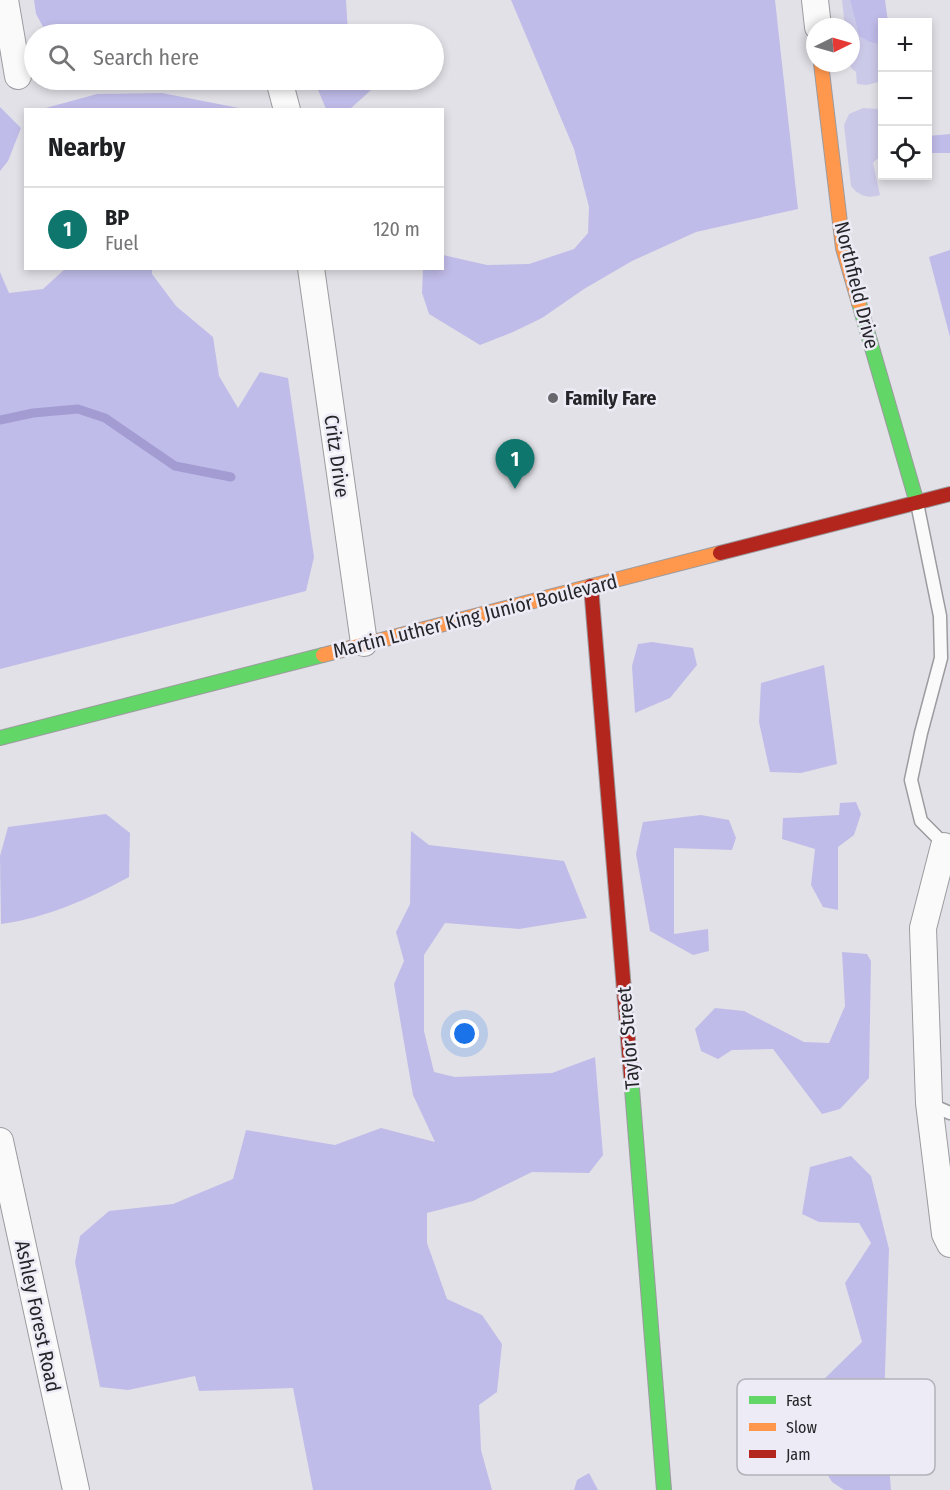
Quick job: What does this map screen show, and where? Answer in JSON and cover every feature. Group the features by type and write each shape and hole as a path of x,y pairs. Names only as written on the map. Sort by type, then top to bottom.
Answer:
{"street":[{"path":"5,0 17,76"},
{"path":"815,0 817,18"},
{"name":"Northfield Drive","path":"822,72 843,248 917,503"},
{"path":"283,90 287,108"},
{"name":"Critz Drive","path":"311,270 364,643"},
{"name":"Martin Luther King Junior Boulevard","path":"0,738 950,494"},
{"name":"Taylor Street","path":"591,586 664,1490"},
{"path":"947,846 923,928 939,1108 945,1234 950,1244"},
{"name":"Ashley Forest Road","path":"0,1141 76,1490"}],"lane":[{"path":"917,503 940,616 941,658 911,780 921,820 947,846"}],"shaded area":[{"path":"34,0 346,0 347,24 42,24 36,14"},
{"path":"511,0 775,0 798,209 696,232 632,261 584,289 542,318 480,345 429,314 422,293 423,270 444,270 444,255 487,265 529,264 574,249 588,233 589,207 574,149"},
{"path":"842,0 850,0 854,18 844,18"},
{"path":"850,0 885,0 887,18 878,18 878,44 860,37 860,18 854,18"},
{"path":"860,37 878,44 878,82 867,85 857,84 856,72 860,72"},
{"path":"318,90 371,90 351,108 326,108"},
{"path":"162,93 239,108 46,108 97,94"},
{"path":"0,107 21,128 8,161 0,171"},
{"path":"863,108 878,109 878,158 873,163 880,195 868,197 851,186 844,125 849,114"},
{"path":"950,134 950,153 932,153 932,136"},
{"path":"950,250 950,337 929,257"},
{"path":"64,270 152,270 152,274 176,306 213,337 219,376 238,408 260,372 288,378 314,557 306,591 0,669 0,272 9,293 43,289"},
{"path":"652,642 693,648 697,665 670,698 635,713 632,666 638,644"},
{"path":"824,665 837,764 801,773 770,772 759,722 761,683"},
{"path":"856,802 861,814 854,835 838,847 838,910 823,907 811,885 815,849 782,839 783,818 839,815 840,803"},
{"path":"106,814 130,833 129,877 67,906 34,917 1,924 0,856 8,827"},
{"path":"701,815 729,820 736,838 732,850 674,848 674,934 708,929 709,951 693,955 650,931 636,854 643,822"},
{"path":"411,831 429,845 564,861 587,918 519,929 445,923 424,955 424,1031 434,1072 455,1077 552,1073 595,1057 603,1155 589,1173 532,1172 473,1201 427,1213 427,1243 447,1299 482,1315 502,1344 497,1392 479,1405 481,1450 492,1490 313,1490 293,1388 199,1391 195,1376 128,1390 100,1387 75,1262 80,1236 109,1211 173,1204 233,1179 246,1130 335,1145 381,1128 435,1142 413,1095 394,984 404,961 396,932 410,904"},
{"path":"842,952 867,954 871,961 869,1078 840,1109 822,1114 773,1049 732,1050 718,1059 701,1051 695,1029 715,1008 744,1011 804,1042 829,1043 845,1006"},
{"path":"851,1156 871,1176 889,1249 885,1379 824,1379 862,1342 845,1283 871,1243 859,1223 819,1222 802,1214 810,1167"},
{"path":"589,1473 598,1490 574,1490 577,1480"},
{"path":"828,1475 890,1475 891,1490 844,1490 832,1482"}],"waterway":[{"path":"0,420 33,413 78,409 105,418 175,466 231,477"}],"traffic: fast":[{"path":"859,303 917,503"},
{"path":"0,738 323,655"},
{"path":"631,1076 664,1490"}],"traffic: slow":[{"path":"822,72 843,248 859,303"},
{"path":"323,655 720,553"}],"traffic: jam":[{"path":"720,553 950,494"},
{"path":"591,586 631,1076"}],"place":[{"name":"Family Fare","path":"553,398"},
{"name":"BP","path":"515,489"}]}
